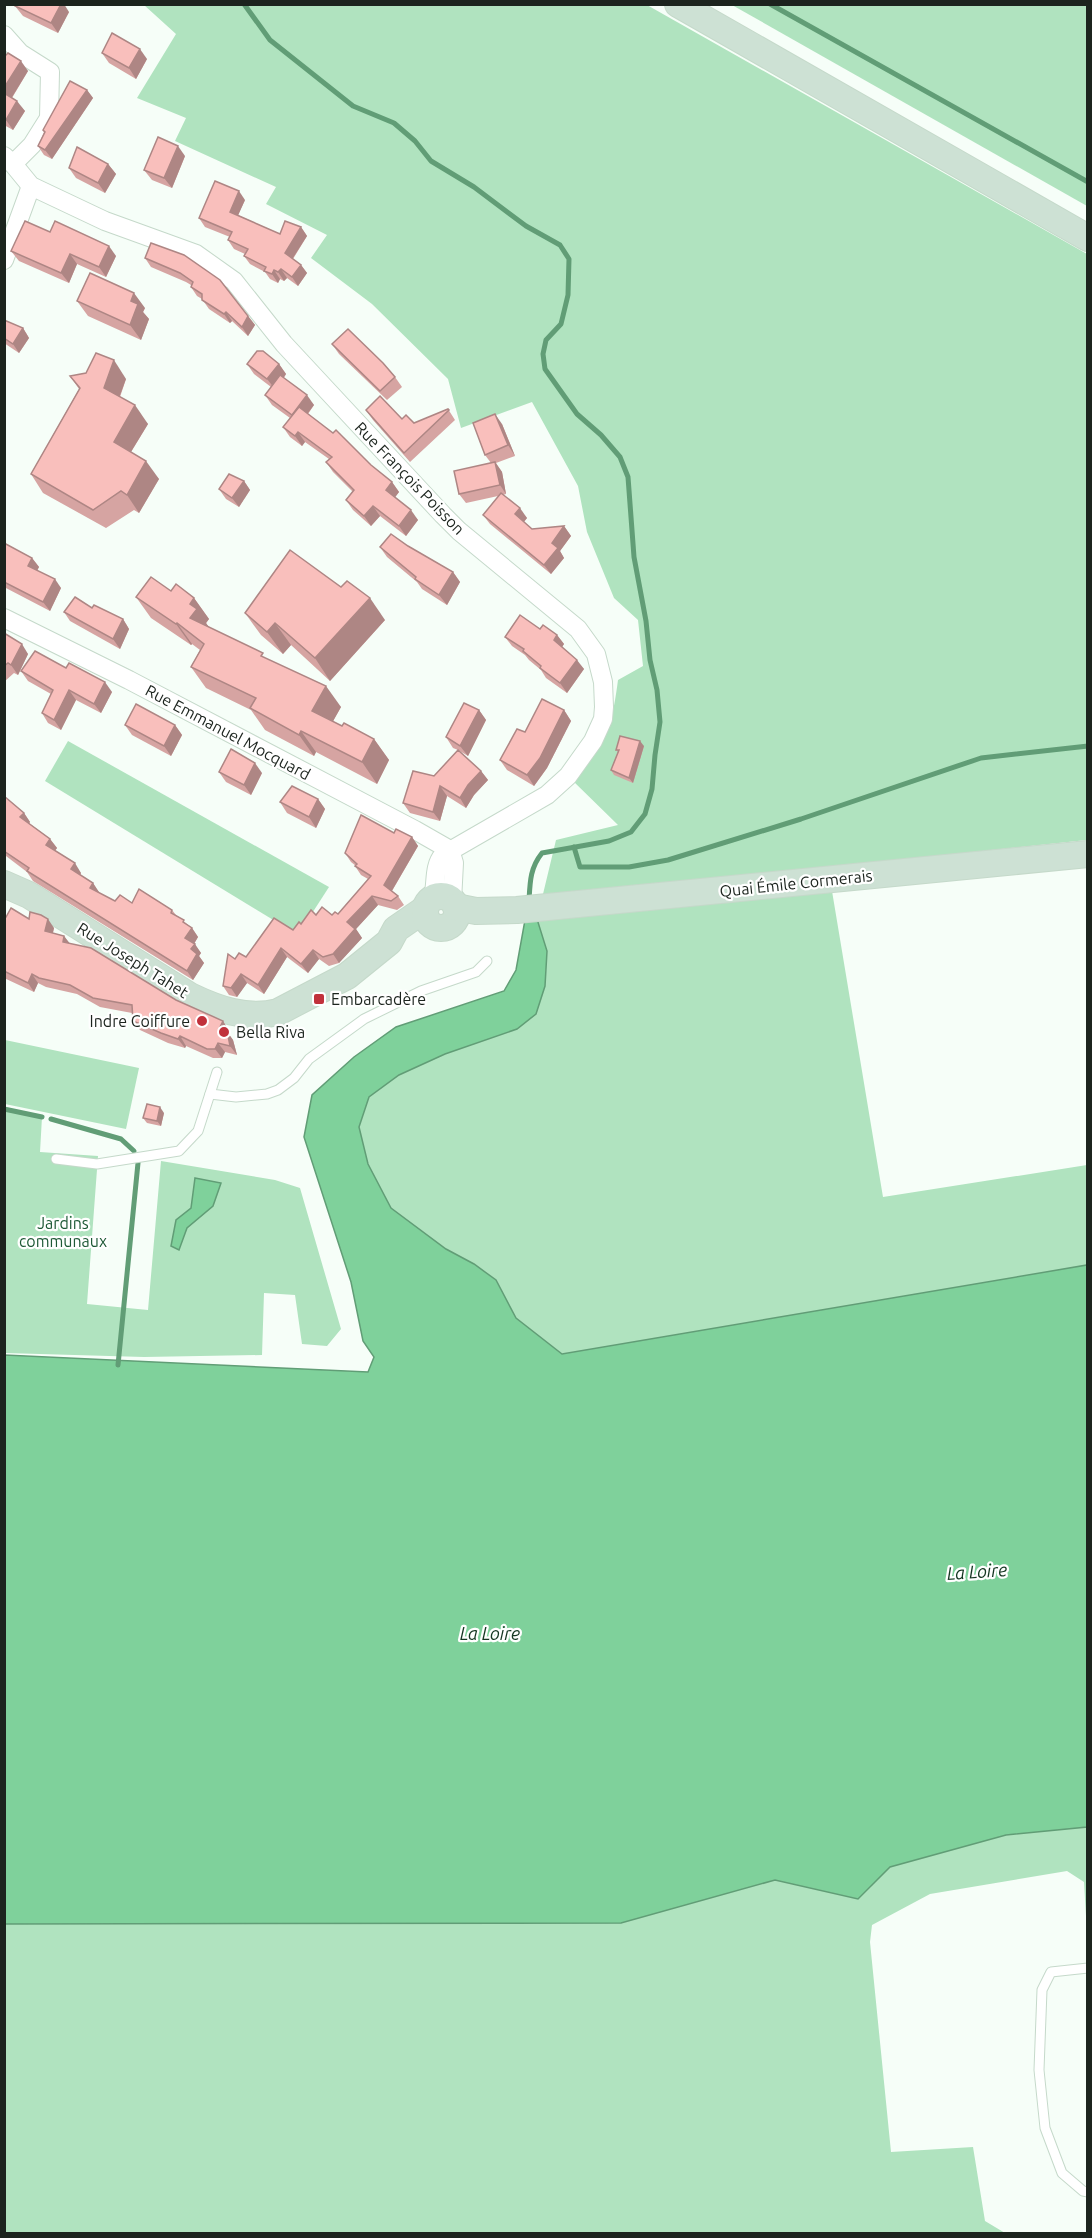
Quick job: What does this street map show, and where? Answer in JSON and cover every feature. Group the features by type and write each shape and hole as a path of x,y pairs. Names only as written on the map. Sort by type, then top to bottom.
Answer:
{"street":[{"path":"678,4 1088,238"},
{"path":"4,35 20,53 50,72 49,118 32,145 9,160"},
{"name":"Rue François Poisson","path":"9,160 31,186 105,221 196,254 234,281 284,344 451,523 578,629 596,654 603,682 604,707 598,731 586,752 568,776 547,795 450,850"},
{"path":"4,260 31,186"},
{"name":"Rue Emmanuel Mocquard","path":"4,618 129,680 450,850"},
{"path":"442,911 454,863 450,850"},
{"name":"Quai Émile Cormerais","path":"442,911 482,921 511,911 546,907 1088,854"},
{"name":"Rue Joseph Tahet","path":"4,884 28,895 190,996 216,1009 243,1014 268,1014 287,1007 347,976 388,942 396,929 442,911"}],"lane":[{"path":"210,1094 236,1097 267,1094 278,1090 294,1078 309,1059 364,1019 421,991 476,972 487,961"},
{"path":"56,1159 97,1164 178,1151 198,1131 217,1072"},
{"path":"1088,1968 1051,1972 1041,1990 1039,2070 1045,2128 1062,2173 1083,2191 1088,2192"}],"green space":[{"path":"144,5 647,5 1087,254 1087,840 828,867 883,1197 1087,1165 1087,1265 562,1354 516,1318 496,1280 474,1264 446,1249 391,1208 368,1164 359,1127 369,1097 399,1075 445,1054 545,986 547,951 537,919 556,840 618,825 572,780 593,757 606,735 618,680 643,666 638,620 614,598 587,532 578,486 532,402 461,428 448,379 372,304 311,258 327,235 266,204 276,187 175,141 186,118 137,98 176,34"},
{"path":"732,5 1087,5 1087,206"},
{"path":"68,741 329,887 298,935 45,781"},
{"path":"5,1040 139,1068 126,1129 5,1104"},
{"name":"Jardins communaux","path":"5,1109 42,1117 40,1152 98,1156 87,1304 148,1310 161,1161 275,1180 300,1188 341,1329 327,1346 302,1344 295,1295 264,1293 262,1355 144,1357 5,1353"},
{"path":"1087,1827 1087,1933 1084,1882 1067,1871 930,1894 872,1925 870,1942 891,2152 973,2147 985,2221 1005,2233 5,2233 4,1924 621,1923 775,1880 858,1899 890,1867 1006,1835"}],"water":[{"name":"La Loire","path":"537,919 547,951 545,986 536,1014 517,1029 445,1054 399,1075 369,1097 359,1127 368,1164 391,1208 446,1249 474,1264 496,1280 516,1318 562,1354 1087,1265 1087,1827 1006,1835 890,1867 858,1899 775,1880 621,1923 5,1924 5,1355 368,1372 374,1357 363,1341 351,1282 304,1137 312,1095 354,1057 396,1027 504,991 516,970 525,920"},
{"path":"195,1178 221,1183 213,1206 187,1228 179,1250 171,1246 176,1220 191,1208"}],"building":[{"path":"16,4 61,4 51,23 15,6"},
{"path":"112,33 140,49 129,68 102,53"},
{"path":"8,53 21,61 4,88 4,57"},
{"path":"70,81 87,90 45,150 38,146 45,132 43,130"},
{"path":"4,93 17,101 6,120 4,119"},
{"path":"158,137 178,146 164,178 144,170"},
{"path":"77,147 108,164 98,183 69,168"},
{"path":"215,181 239,191 230,212 280,234 285,221 301,227 285,253 301,265 292,277 281,269 278,272 274,270 272,274 264,271 266,267 244,256 248,249 228,240 232,232 199,218"},
{"path":"25,221 50,232 55,221 109,246 99,267 70,254 61,273 11,251"},
{"path":"151,243 184,255 220,280 248,316 242,327 226,312 224,314 202,300 202,294 191,287 193,282 180,273 145,258"},
{"path":"90,273 134,293 131,301 138,304 130,325 77,301"},
{"path":"4,320 23,328 13,344 4,338"},
{"path":"348,329 395,377 380,391 332,344"},
{"path":"257,351 263,351 279,364 267,379 247,364"},
{"path":"96,353 114,360 104,388 135,405 114,442 146,461 127,495 121,491 93,510 31,474 80,388 70,376 86,373"},
{"path":"280,375 307,395 292,415 265,395"},
{"path":"380,396 402,419 406,415 414,423 449,410 404,453 366,410"},
{"path":"299,407 333,433 336,430 371,465 392,482 386,490 411,510 399,526 373,506 364,516 346,500 354,490 326,462 332,457 298,432 295,436 283,427"},
{"path":"495,414 508,445 485,455 473,423"},
{"path":"495,462 500,485 459,494 454,471"},
{"path":"229,474 244,481 232,498 219,489"},
{"path":"501,493 520,508 515,514 532,529 564,526 552,543 558,548 544,565 483,515"},
{"path":"391,534 453,572 439,595 415,579 416,577 380,547"},
{"path":"4,543 32,558 28,566 55,579 43,602 4,582"},
{"path":"290,550 341,587 347,581 370,598 315,658 275,623 267,632 245,613"},
{"path":"151,577 171,591 176,584 194,598 190,604 197,609 190,618 263,653 261,656 326,686 312,711 342,726 344,723 374,739 362,762 301,731 299,735 250,708 256,698 191,667 204,644 177,623 136,597"},
{"path":"75,597 92,608 94,605 123,619 113,639 64,612"},
{"path":"520,615 540,629 543,625 557,635 554,640 577,660 560,683 540,668 541,666 523,651 524,649 505,637"},
{"path":"4,633 22,644 11,665 8,663 4,666"},
{"path":"35,651 66,668 69,663 105,682 94,704 69,690 54,720 42,713 53,690 21,671"},
{"path":"542,699 564,710 540,758 527,775 500,760 517,729 525,732"},
{"path":"464,703 479,710 460,746 446,737"},
{"path":"136,704 175,725 164,746 125,725"},
{"path":"620,736 640,741 629,778 611,770 619,750 616,750"},
{"path":"231,749 255,763 244,785 219,772"},
{"path":"458,750 481,771 460,798 440,786 433,812 403,803 413,771 434,776"},
{"path":"292,786 318,799 309,817 280,802"},
{"path":"4,796 24,813 20,817 50,839 46,845 75,863 71,869 93,883 90,888 115,901 120,895 132,903 139,889 184,920 183,922 192,928 185,938 195,944 191,949 197,954 187,971 27,871 29,868 4,851"},
{"path":"361,815 394,833 396,829 412,837 384,885 398,896 391,901 372,896 347,922 355,929 333,954 323,957 313,950 301,964 281,948 258,985 241,974 231,988 223,986 228,954 235,959 239,953 246,957 274,918 293,930 299,922 301,924 311,910 316,915 322,907 332,915 335,912 338,914 371,876 355,866 357,864 345,853"},
{"path":"11,908 29,919 30,912 41,915 48,919 45,931 64,936 63,942 91,948 176,1000 223,1021 220,1027 227,1030 230,1046 218,1043 215,1049 207,1049 180,1036 178,1039 133,1021 132,1005 93,998 70,985 39,978 32,974 28,983 4,971 4,916 6,917"},
{"path":"147,1104 160,1107 157,1121 143,1118"}],"waterway":[{"path":"244,4 270,40 353,106 394,123 415,141 431,161 474,187 526,226 560,245 569,259 568,295 561,324 546,340 543,354 545,369 577,414 601,435 620,457 628,477 634,557 657,690 660,722 652,789 645,814 631,832 609,841 542,853 530,881 529,901"},
{"path":"770,4 1088,182"},
{"path":"574,847 580,867 629,867 668,860 801,819 981,758 1088,746"},
{"path":"4,1109 42,1117"},
{"path":"51,1119 121,1139 134,1151"},
{"path":"118,1365 138,1163"}],"place":[{"name":"Embarcadère","path":"319,999"},
{"name":"Indre Coiffure","path":"202,1021"},
{"name":"Bella Riva","path":"224,1032"}]}
